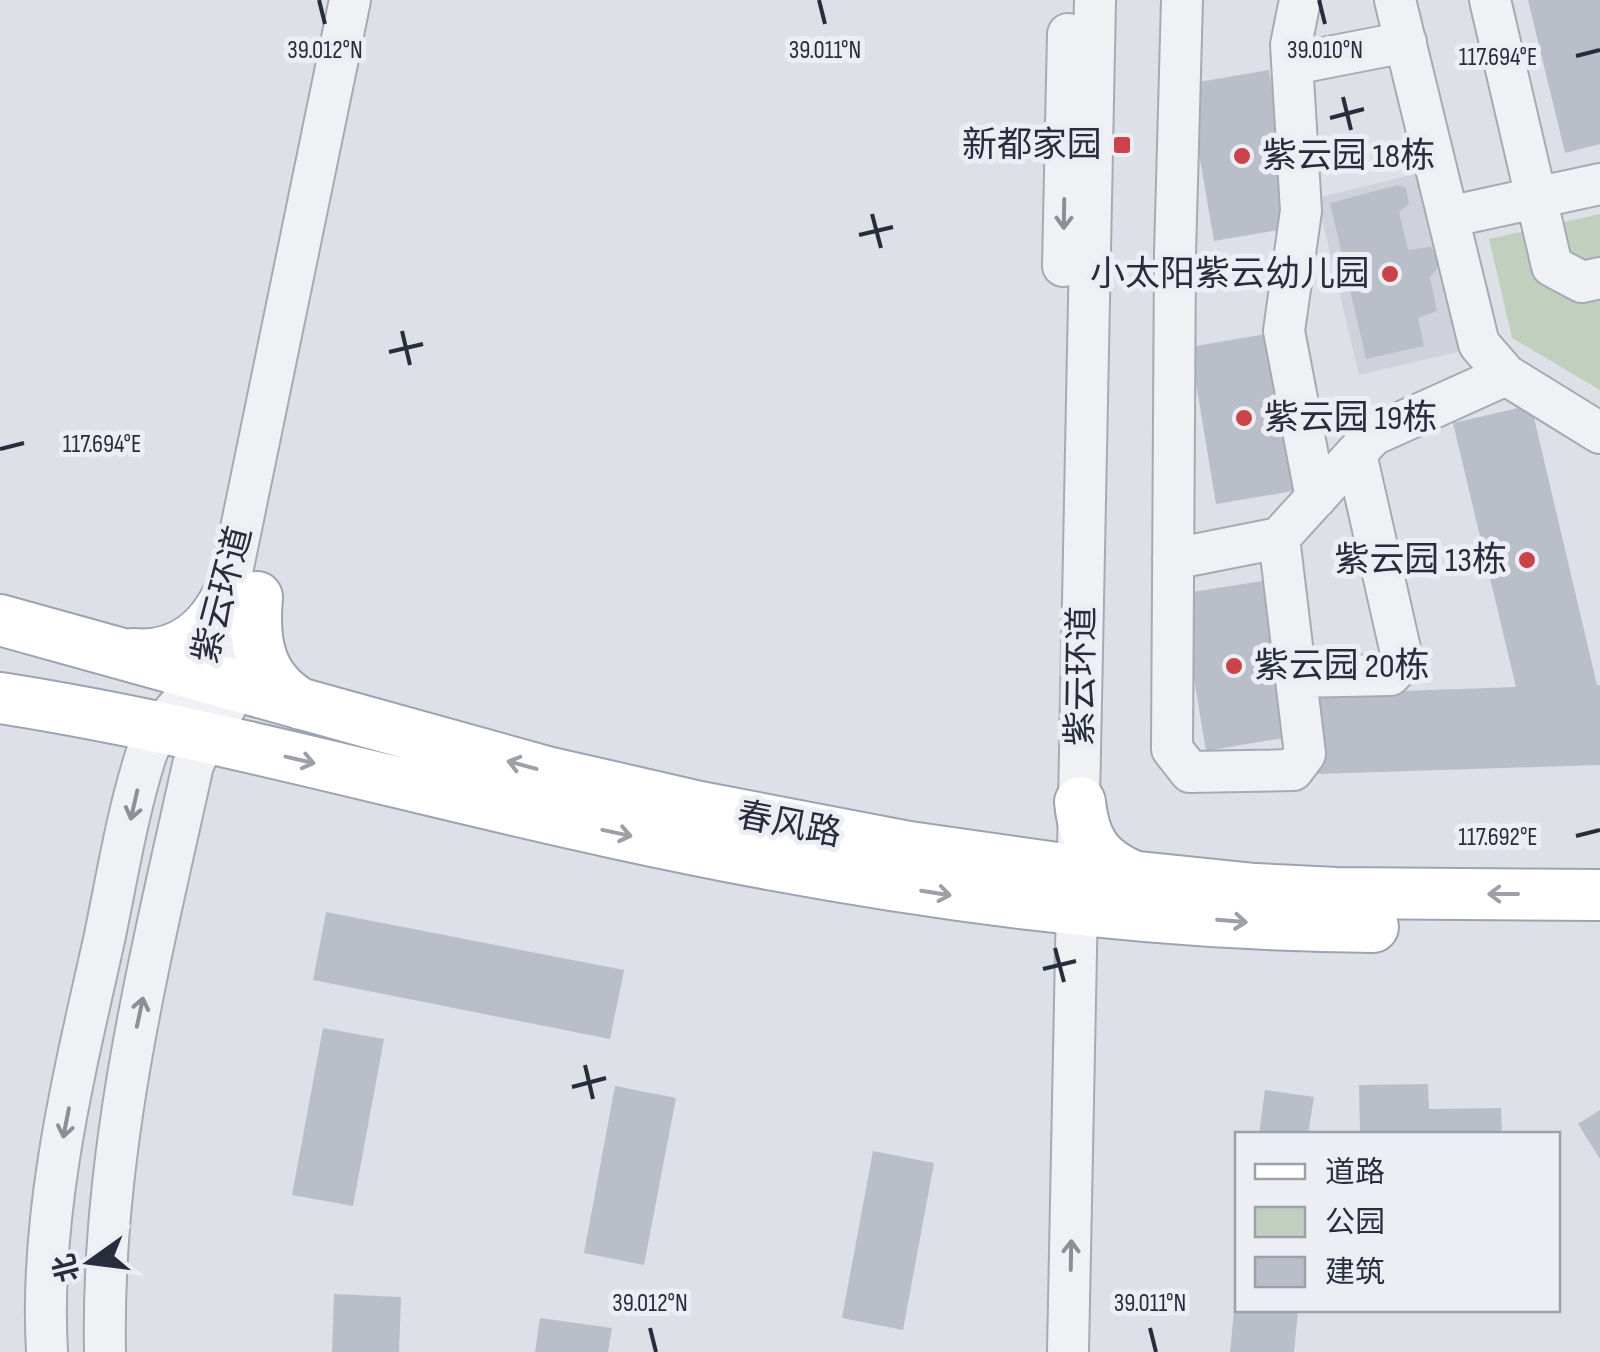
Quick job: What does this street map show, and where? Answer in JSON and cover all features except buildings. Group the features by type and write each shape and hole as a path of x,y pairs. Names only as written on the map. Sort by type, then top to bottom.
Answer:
{"main road":[{"path":"113,652 156,654 185,645 243,595 260,660 277,686 306,706"},
{"name":"春风路","path":"0,624 547,772 700,807 925,850 1068,884 1296,926 1600,930"},
{"name":"春风路","path":"15,699 749,861 942,894 1068,884"},
{"path":"1066,798 1094,850 1134,894"},
{"name":"春风路","path":"1134,894 1600,895"}],"street":[{"name":"紫云环道","path":"243,595 350,0"},
{"name":"紫云环道","path":"47,1352 48,1238 61,1150 80,1044 136,796 147,753 181,734 220,682 218,640 243,595 378,0"},
{"name":"紫云环道","path":"1068,0 1068,1352"},
{"name":"紫云环道","path":"1066,798 1095,0"},
{"path":"1182,0 1175,254 1172,749 1190,772 1293,770 1305,754 1279,538"},
{"path":"1300,0 1292,45 1301,211 1284,332 1316,498"},
{"path":"1396,0 1479,344 1506,374 1598,440"},
{"path":"1490,0 1552,266 1582,282 1600,278"},
{"path":"1293,64 1406,42"},
{"path":"1448,217 1600,184"},
{"path":"1173,559 1279,538 1373,434 1506,374"},
{"path":"1296,677 1390,675 1403,662 1356,454"},
{"name":"紫云环道","path":"105,1352 107,1226 114,1154 132,1047 193,766 181,734"},
{"name":"紫云环道","path":"1040,1352 1068,884"}],"shaded area":[{"name":"小太阳紫云幼儿园","path":"1420,173 1462,351 1359,375 1317,198"}],"green space":[{"path":"1600,214 1600,390 1512,338 1489,239"}],"place":[{"name":"新都家园","path":"1122,145"},
{"name":"紫云园 18栋","path":"1242,156"},
{"name":"小太阳紫云幼儿园","path":"1390,274"},
{"name":"紫云园 19栋","path":"1244,418"},
{"name":"紫云园 13栋","path":"1527,560"},
{"name":"紫云园 20栋","path":"1234,666"}]}
